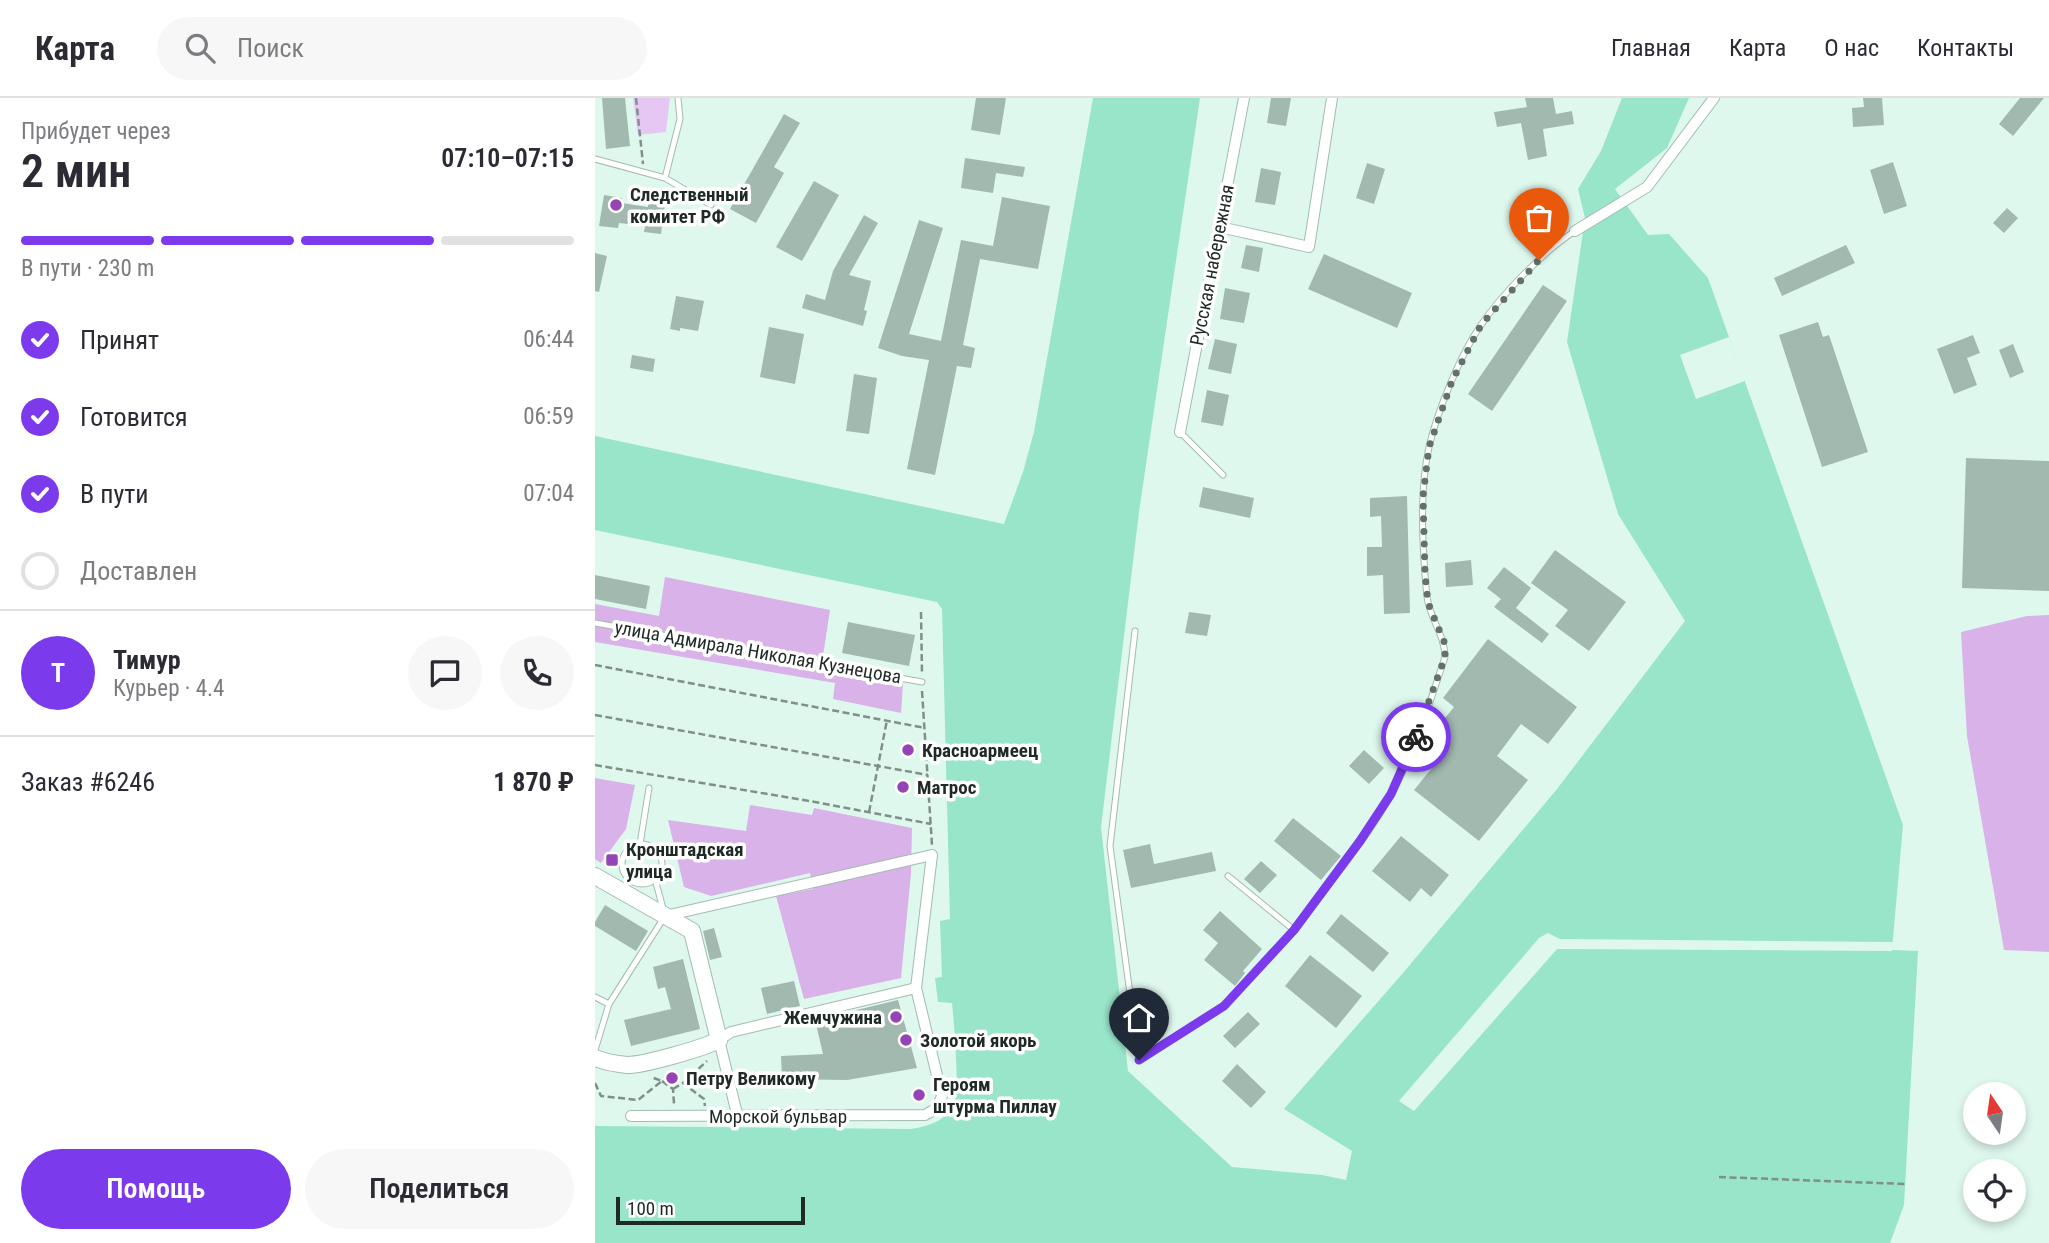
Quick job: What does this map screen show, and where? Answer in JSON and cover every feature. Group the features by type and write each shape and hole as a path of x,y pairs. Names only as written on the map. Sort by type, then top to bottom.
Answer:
{"street":[{"name":"Русская набережная","path":"1180,432 1244,98"},
{"path":"1220,227 1309,247 1332,98"},
{"path":"1575,231 1647,187 1714,98"},
{"path":"595,1058 630,1065 712,1044 731,1032 916,988 932,855 665,916"},
{"path":"595,876 622,883 665,916 692,931 712,1044 737,1114"},
{"name":"Морской бульвар","path":"631,1116 925,1115 937,1108 942,1096 916,988"}],"lane":[{"path":"665,178 680,119 678,98"},
{"path":"595,159 665,178 711,205"},
{"path":"1135,631 1110,846 1139,1060 1224,1006 1294,930 1391,794 1404,768 1445,657 1445,644 1428,603 1423,496 1429,447 1452,381 1481,325 1539,260 1575,231"},
{"path":"1180,432 1223,474"},
{"name":"улица Адмирала Николая Кузнецова","path":"595,622 922,682"},
{"path":"640,844 649,788"},
{"path":"640,844 652,846 663,855 661,868 655,879 643,884 631,881 622,883 621,865 624,853 628,848 640,844"},
{"path":"1228,876 1294,930"},
{"path":"595,1050 609,1004 665,916 655,879"},
{"path":"595,997 609,1004"}],"path":[{"path":"636,98 644,172"},
{"path":"921,612 922,682 932,855"},
{"path":"595,665 925,728"},
{"path":"595,715 928,775"},
{"path":"869,812 887,720"},
{"path":"595,765 931,824"},
{"path":"673,1089 710,1058 712,1044"},
{"path":"630,1065 635,1071 662,1081 673,1089"},
{"path":"595,1083 601,1096 638,1100 662,1081"},
{"path":"683,1083 704,1099 706,1116"},
{"path":"673,1089 674,1116"},
{"path":"1719,1177 1905,1184"}],"shaded area":[{"path":"633,98 670,98 666,132 638,135"},
{"path":"1093,98 1200,98 1139,512 1101,827 1128,1071 1232,1167 1322,1175 1346,1180 1352,1151 1284,1109 1403,973 1557,789 1685,621 1618,514 1567,342 1585,218 1578,189 1601,151 1622,98 1689,98 1667,148 1615,189 1648,235 1669,234 1708,278 1903,825 1892,950 1918,951 1904,1205 1890,1243 595,1243 595,1126 911,1129 939,1121 947,1114 955,1096 957,1072 952,1003 938,1002 935,978 942,977 940,921 950,919 942,609 937,602 595,530 595,436 1004,524 1034,432"},
{"path":"665,577 830,610 821,669 903,683 901,713 833,699 835,683 595,642 595,604 659,616"},
{"path":"2049,615 2049,952 2004,950 1967,736 1961,632 2027,616"},
{"path":"595,778 635,785 626,829 601,863 595,859"},
{"path":"750,805 812,815 814,808 912,828 911,873 901,978 804,999 776,896 813,889 810,873 711,896 684,887 668,820 746,831"}],"pier":[{"path":"1729,337 1745,381 1696,399 1680,355"},
{"path":"1548,933 1560,939 1893,942 1892,951 1557,949 1414,1111 1399,1101 1539,938"}],"building":[{"path":"602,98 625,98 630,146 606,149"},
{"path":"976,98 1006,98 1000,135 971,130"},
{"path":"1271,98 1291,98 1286,126 1267,123"},
{"path":"1525,98 1553,98 1556,114 1572,111 1574,124 1543,129 1547,156 1528,160 1521,123 1497,127 1494,112 1527,107"},
{"path":"1863,98 1882,98 1884,125 1853,127 1852,108 1864,107"},
{"path":"2020,98 2044,98 2013,136 1999,124"},
{"path":"784,114 800,123 774,167 784,173 756,223 730,209"},
{"path":"965,158 1025,167 1023,177 996,173 993,193 961,188"},
{"path":"1893,162 1907,206 1884,214 1870,170"},
{"path":"1367,163 1385,169 1374,204 1356,198"},
{"path":"1261,168 1281,172 1275,205 1255,202"},
{"path":"814,181 839,195 802,261 776,247"},
{"path":"604,195 622,198 622,203 648,207 648,201 665,204 661,234 644,232 645,226 619,223 618,228 599,226"},
{"path":"1002,197 1050,206 1038,269 980,259 963,345 975,348 971,368 957,366 935,475 907,469 929,360 902,356 878,348 919,220 943,228 909,334 941,341 961,240 993,246"},
{"path":"2007,208 2018,218 2004,233 1993,223"},
{"path":"864,215 878,223 849,275 871,281 863,326 802,308 806,294 825,300 833,271"},
{"path":"1246,245 1263,248 1259,272 1241,268"},
{"path":"1846,245 1855,263 1782,296 1774,278"},
{"path":"595,253 607,256 599,292 595,291"},
{"path":"1324,254 1412,293 1397,328 1308,289"},
{"path":"1543,285 1567,301 1492,411 1468,394"},
{"path":"1225,288 1250,293 1244,323 1220,319"},
{"path":"676,296 704,301 698,331 670,329"},
{"path":"1818,322 1823,337 1829,335 1868,452 1822,467 1779,335"},
{"path":"769,327 804,334 795,384 760,377"},
{"path":"1973,335 1980,353 1967,358 1977,385 1954,394 1937,349"},
{"path":"1215,339 1237,344 1231,374 1208,369"},
{"path":"2013,344 2024,372 2010,378 1999,350"},
{"path":"632,355 655,359 653,372 630,368"},
{"path":"854,374 877,378 869,434 846,431"},
{"path":"1207,390 1229,395 1223,426 1201,422"},
{"path":"1966,458 2049,461 2049,591 1962,588"},
{"path":"1203,487 1254,498 1250,518 1199,507"},
{"path":"1407,496 1410,613 1384,614 1383,575 1367,576 1367,547 1382,547 1381,516 1370,517 1370,498"},
{"path":"1555,550 1626,602 1589,651 1555,626 1568,610 1531,583"},
{"path":"1471,560 1473,585 1446,587 1445,563"},
{"path":"1504,567 1531,588 1516,608 1549,634 1542,643 1494,607 1501,599 1487,588"},
{"path":"595,575 650,586 646,609 595,599"},
{"path":"1189,612 1211,615 1207,636 1185,633"},
{"path":"848,622 915,635 909,666 842,653"},
{"path":"1488,639 1577,707 1548,744 1521,724 1497,756 1528,780 1479,841 1414,790 1445,752 1428,739 1454,707 1443,698"},
{"path":"1364,750 1384,768 1369,784 1349,766"},
{"path":"1293,818 1341,856 1321,880 1274,841"},
{"path":"1401,836 1449,875 1431,897 1421,888 1410,902 1372,871"},
{"path":"1150,844 1154,864 1212,852 1216,871 1131,888 1123,850"},
{"path":"1261,861 1277,875 1260,893 1244,879"},
{"path":"605,905 648,931 636,951 595,926"},
{"path":"1220,911 1262,949 1243,971 1245,973 1235,986 1204,960 1218,943 1203,930"},
{"path":"1341,914 1389,953 1373,972 1326,933"},
{"path":"714,928 722,957 710,960 703,931"},
{"path":"1310,955 1362,996 1336,1028 1285,986"},
{"path":"683,959 700,1029 631,1046 624,1020 671,1009 665,987 658,989 653,967"},
{"path":"794,981 800,1006 767,1014 761,988"},
{"path":"898,1000 917,1068 847,1080 782,1079 781,1056 823,1054 815,1020"},
{"path":"1248,1012 1260,1024 1235,1048 1223,1036"},
{"path":"1237,1064 1266,1092 1251,1108 1222,1081"}],"way so far":[{"path":"1416,737 1445,657 1445,644 1428,603 1425,574 1423,496 1429,447 1452,381 1481,325 1539,260"}],"place":[{"name":"Следственный комитет РФ","path":"616,205"},
{"name":"Красноармеец","path":"908,750"},
{"name":"Матрос","path":"903,787"},
{"name":"Кронштадская улица","path":"612,860"},
{"name":"Жемчужина","path":"896,1017"},
{"name":"Золотой якорь","path":"906,1040"},
{"name":"Петру Великому","path":"672,1078"},
{"name":"Героям штурма Пиллау","path":"919,1095"}],"route":[{"path":"1139,1060 1224,1006 1294,930 1391,794 1416,737"}]}
